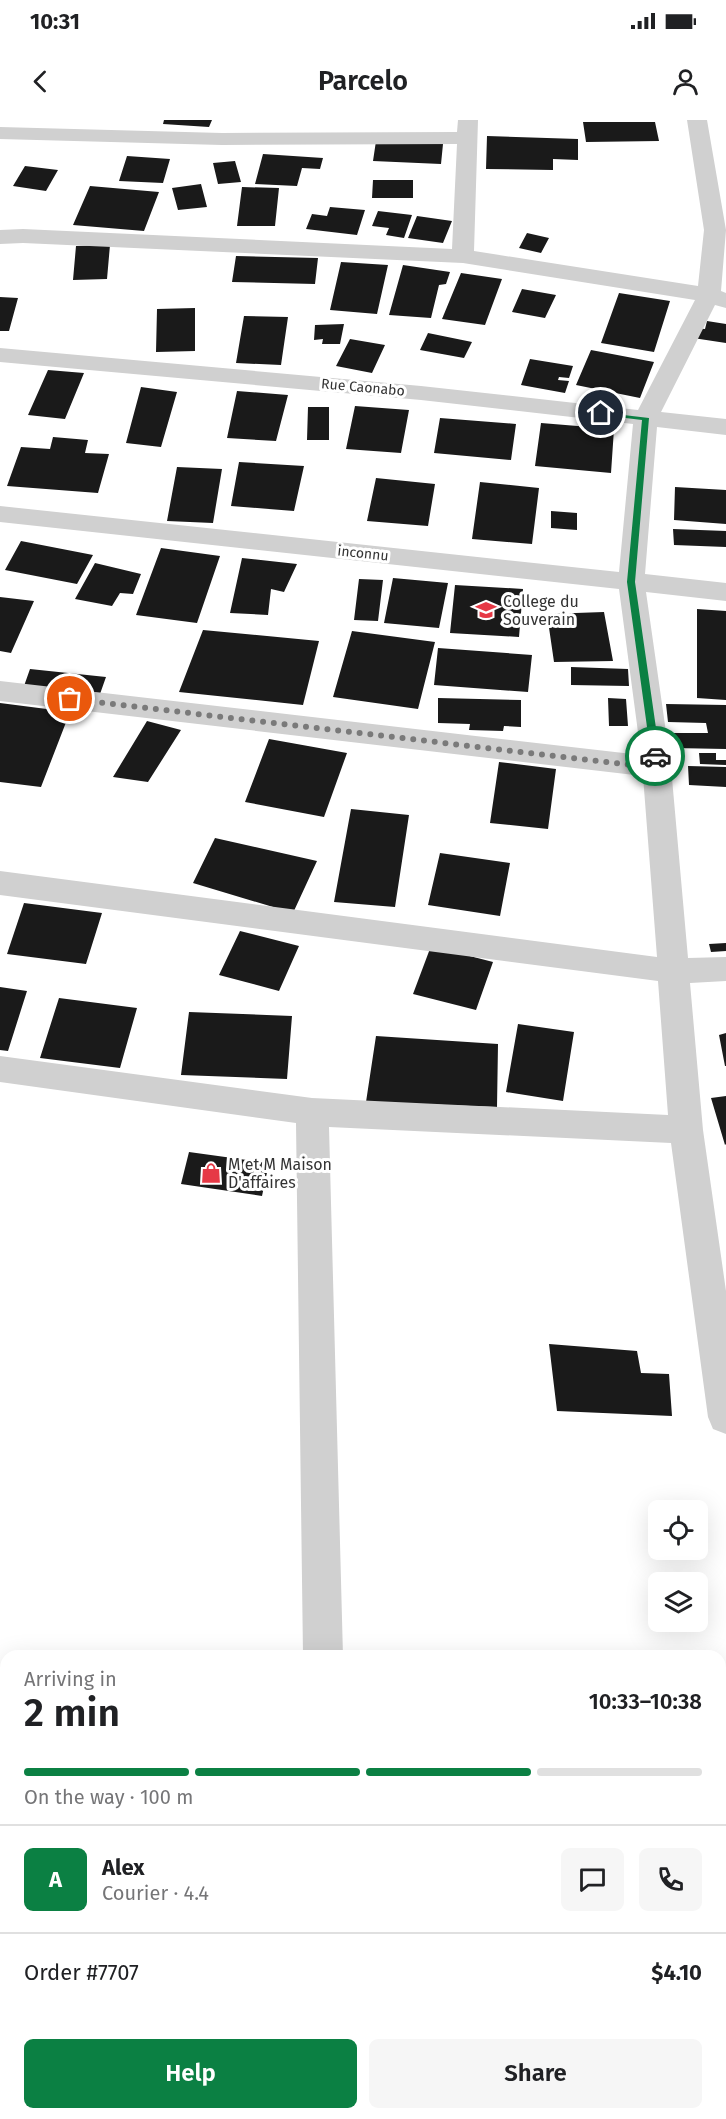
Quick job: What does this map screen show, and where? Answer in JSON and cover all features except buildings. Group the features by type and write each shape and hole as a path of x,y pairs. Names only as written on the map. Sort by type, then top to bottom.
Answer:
{"street":[{"path":"0,133 222,139 468,129 463,256"},
{"path":"705,134 721,230 718,298 646,418 631,582 657,768 686,1130 726,1417"},
{"path":"0,237 23,236 463,256 718,298"},
{"name":"Rue Caonabo","path":"0,355 421,393 726,427"},
{"name":"inconnu","path":"0,514 726,591"},
{"path":"0,691 657,768"},
{"path":"0,883 673,970 726,969"},
{"path":"0,1069 312,1112 686,1130"},
{"path":"312,1112 323,1650"}],"way so far":[{"path":"70,699 657,768 655,756"}],"place":[{"name":"College du Souverain","path":"486,610"},
{"name":"M et M Maison D'affaires","path":"211,1173"}],"route":[{"path":"601,413 646,418 631,582 655,756"}]}
